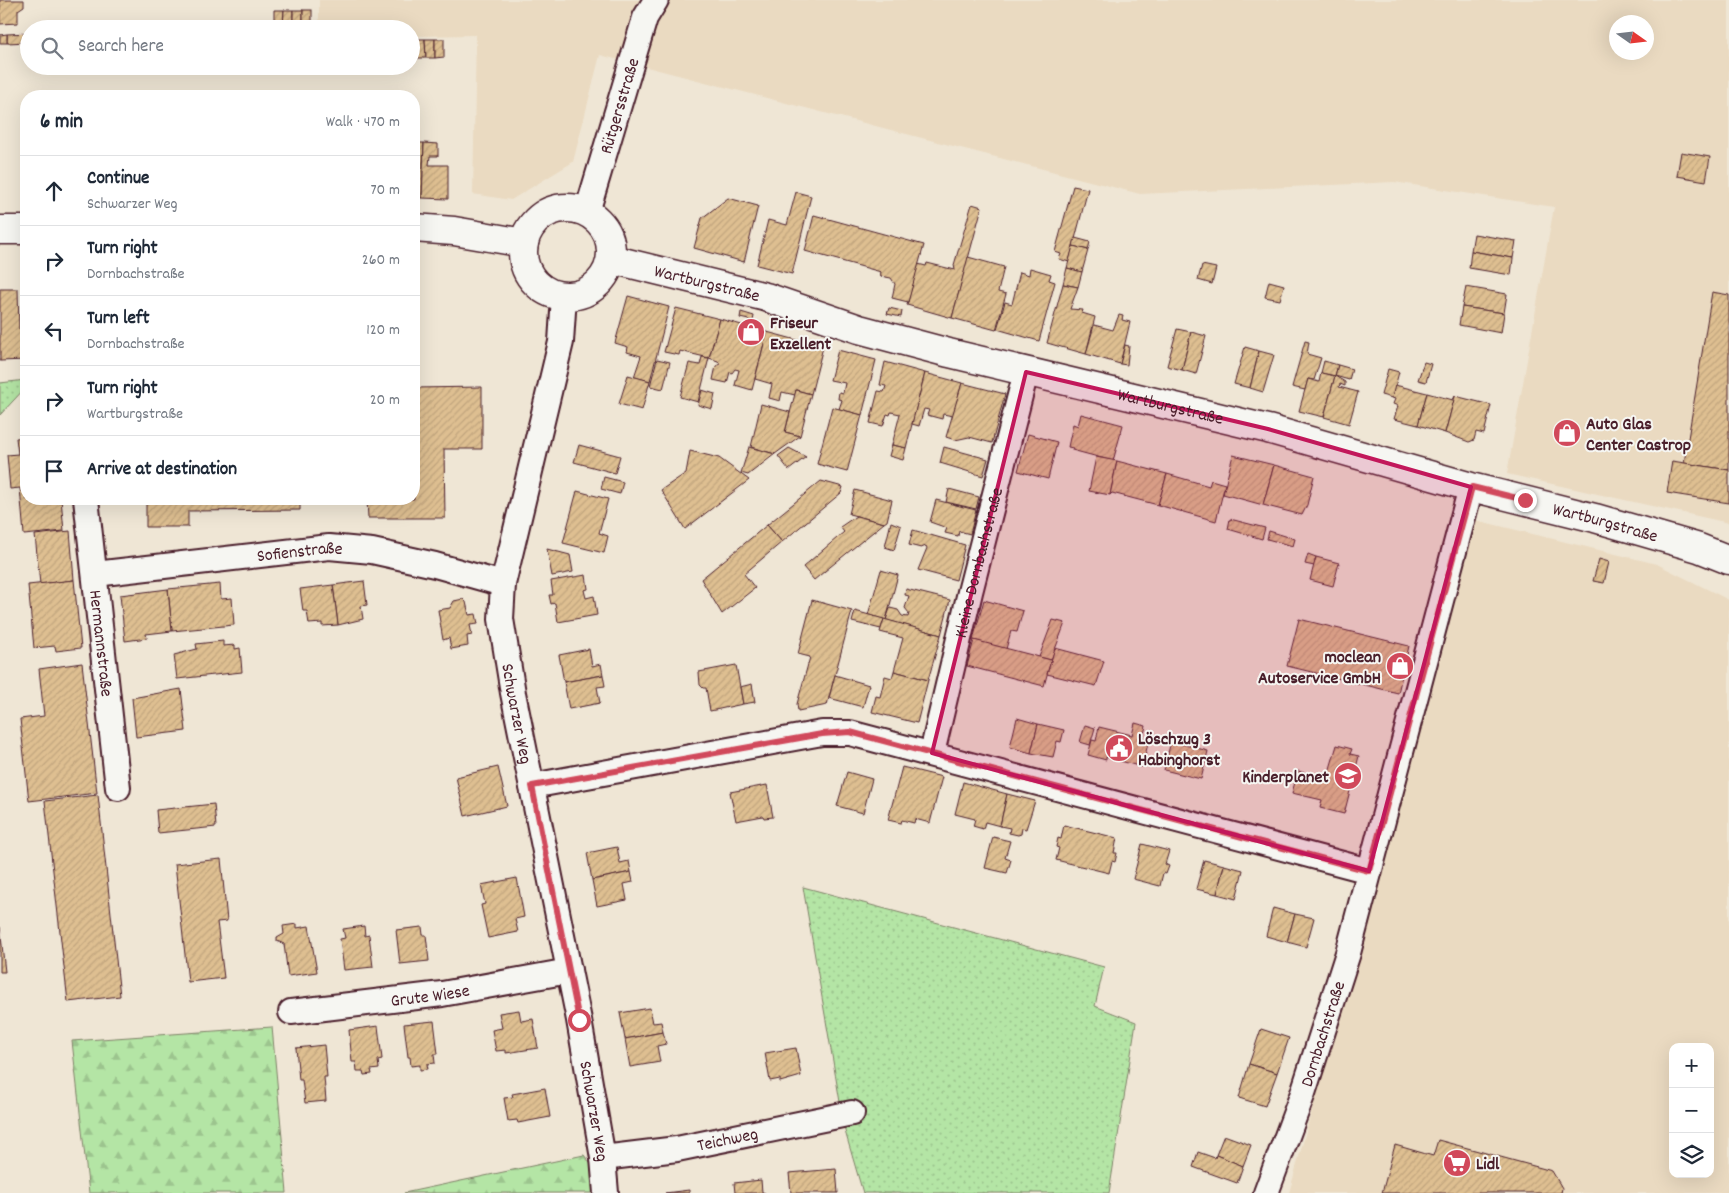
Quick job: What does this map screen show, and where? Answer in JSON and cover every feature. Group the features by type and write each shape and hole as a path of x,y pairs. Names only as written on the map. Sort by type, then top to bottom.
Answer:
{"main road":[{"path":"563,208 587,212 598,220 607,232 611,245 610,259 604,276 591,289 582,293 564,296 544,289 529,274 524,264 524,243 534,222 548,212 563,208"},
{"path":"420,228 454,231 524,243"},
{"path":"0,230 20,230"},
{"name":"Wartburgstraße","path":"610,259 766,297 890,338 1268,429 1472,487 1596,518 1698,548 1729,560"}],"street":[{"name":"Rütgersstraße","path":"587,212 649,2"},
{"name":"Schwarzer Weg","path":"564,296 561,342 503,584 501,619 513,693 569,971 603,1158 606,1193"},
{"name":"Kleine Dornbachstraße","path":"932,753 970,592 1026,372"},
{"name":"Dornbachstraße","path":"1266,1193 1309,1074 1348,953 1472,487"},
{"name":"Hermannstraße","path":"87,505 118,788"},
{"name":"Sofienstraße","path":"95,574 329,547 381,553 435,565 503,584"},
{"path":"532,786 822,734 850,732 1369,871"},
{"name":"Grute Wiese","path":"291,1012 442,994 569,971"},
{"name":"Teichweg","path":"603,1158 677,1149 852,1113"}],"highlighted area":[{"path":"1026,372 1268,429 1471,487 1369,871 932,753"}],"shaded area":[{"path":"319,0 1729,0 1729,523 1507,474 1554,207 1394,182 1140,194 600,55 573,162 511,200 473,194 476,35 420,36 420,20 319,20"},
{"path":"1475,520 1657,564 1729,600 1729,1193 1289,1193"}],"green space":[{"path":"20,381 20,393 0,415 0,383"},
{"path":"803,887 1104,967 1095,1006 1136,1022 1109,1193 863,1193 845,1131"},
{"path":"272,1027 287,1193 89,1193 72,1041"},
{"path":"584,1155 612,1193 404,1193"}],"building":[{"path":"0,0 24,0 24,6 18,10 18,23 0,24"},
{"path":"274,10 284,10 283,20 274,20"},
{"path":"284,10 293,10 293,20 283,20"},
{"path":"293,10 303,10 303,20 293,20"},
{"path":"303,10 312,10 312,20 303,20"},
{"path":"20,33 20,42 7,43 7,34"},
{"path":"7,34 7,43 0,43 0,35"},
{"path":"420,39 425,39 426,58 420,58"},
{"path":"425,39 435,39 435,58 426,58"},
{"path":"435,39 444,39 444,57 435,58"},
{"path":"420,143 424,143 422,198 420,198"},
{"path":"424,143 438,144 438,156 430,156 429,165 448,165 448,199 422,198"},
{"path":"1681,152 1710,157 1706,181 1677,176"},
{"path":"1073,186 1088,189 1069,262 1059,259 1061,254 1055,252"},
{"path":"796,192 811,196 792,274 757,265 768,220 787,225"},
{"path":"728,198 758,206 744,262 694,248 702,218"},
{"path":"972,204 982,207 952,318 907,305 918,264 926,266 927,263 955,270 954,265"},
{"path":"814,215 924,245 908,302 892,298 895,284 891,278 880,276 881,272 805,251"},
{"path":"1474,234 1516,241 1513,258 1471,251"},
{"path":"1075,238 1090,242 1088,250 1073,246"},
{"path":"1073,246 1088,250 1082,272 1067,268"},
{"path":"1471,251 1513,258 1511,275 1469,268"},
{"path":"968,257 1004,267 998,292 1006,294 996,330 952,318"},
{"path":"1202,265 1216,268 1212,284 1198,280"},
{"path":"1030,268 1051,274 1049,280 1055,282 1039,341 997,329 1005,302 1012,304 1020,272 1029,275"},
{"path":"1067,268 1082,272 1078,287 1063,284"},
{"path":"1269,281 1284,285 1280,300 1265,297"},
{"path":"1063,284 1078,287 1070,309 1083,310 1082,313 1095,317 1086,354 1047,343"},
{"path":"1466,287 1507,294 1504,313 1462,307"},
{"path":"0,289 18,289 20,360 0,361"},
{"path":"1712,292 1729,295 1729,470 1684,463"},
{"path":"628,296 669,307 650,381 634,377 641,356 627,352 628,347 615,343"},
{"path":"1462,307 1504,313 1501,333 1459,325"},
{"path":"676,308 720,319 709,358 680,351 679,355 664,352"},
{"path":"889,308 902,311 901,317 887,314"},
{"path":"741,312 754,316 753,321 740,318"},
{"path":"1119,315 1123,316 1122,320 1130,322 1120,364 1086,354 1094,325 1113,330"},
{"path":"720,319 767,332 752,390 735,385 739,370 735,369 732,373 730,372 727,383 713,380 716,366 720,364 718,361 709,358"},
{"path":"1177,329 1191,332 1182,370 1167,366"},
{"path":"767,332 823,347 811,394 796,390 795,395 782,392 780,401 769,398 772,384 755,379"},
{"path":"1191,332 1206,336 1196,374 1182,370"},
{"path":"1305,341 1309,342 1307,354 1321,358 1314,380 1308,379 1305,390 1292,387"},
{"path":"1125,345 1129,346 1127,365 1120,364"},
{"path":"1245,347 1259,351 1250,388 1234,384"},
{"path":"838,350 876,360 862,415 839,409 842,400 838,399 839,392 843,393 845,383 830,380"},
{"path":"1259,351 1274,355 1263,392 1250,388"},
{"path":"702,357 709,358 698,402 680,397 689,363 700,365"},
{"path":"657,359 670,362 663,389 650,386"},
{"path":"1324,361 1338,365 1335,376 1321,373"},
{"path":"885,362 925,373 906,448 892,445 900,414 891,412 890,415 887,414 883,426 870,423 878,391 884,392 886,386 880,385"},
{"path":"1424,362 1431,364 1426,382 1418,380"},
{"path":"1338,365 1352,369 1349,380 1335,376"},
{"path":"1388,369 1399,372 1392,398 1381,395"},
{"path":"925,373 962,383 953,416 943,414 942,419 927,415 929,410 924,409 919,426 912,424"},
{"path":"1321,373 1335,376 1324,417 1299,411 1308,379 1319,382"},
{"path":"628,375 650,381 642,410 619,404"},
{"path":"1335,376 1345,382 1345,386 1340,384 1339,387 1358,392 1349,424 1324,417"},
{"path":"962,383 1005,394 992,443 969,437 955,440 946,437"},
{"path":"1395,385 1427,393 1418,425 1394,419 1398,406 1393,404 1395,399 1392,398"},
{"path":"482,387 482,449 444,449 445,518 368,518 367,505 420,505 420,388"},
{"path":"702,390 715,394 712,409 698,405"},
{"path":"796,390 811,394 800,436 785,432"},
{"path":"1427,393 1453,400 1455,396 1445,433 1418,425"},
{"path":"1455,396 1491,405 1484,434 1476,432 1474,440 1469,442 1445,433"},
{"path":"761,404 790,412 785,432 800,436 775,454 751,447"},
{"path":"832,407 862,415 847,472 817,464"},
{"path":"1081,414 1123,425 1113,461 1072,450 1073,448 1068,447 1073,424 1078,426"},
{"path":"1028,434 1057,442 1048,479 1018,471"},
{"path":"16,438 20,438 20,488 10,489 7,455 18,454"},
{"path":"579,445 620,456 615,473 574,462"},
{"path":"892,445 906,448 903,460 889,456"},
{"path":"749,447 775,454 748,475 741,473"},
{"path":"944,447 988,459 983,476 940,463"},
{"path":"789,448 806,457 789,470 778,456"},
{"path":"690,451 719,458 749,480 685,529 661,490 686,473"},
{"path":"1233,455 1274,465 1263,505 1223,494"},
{"path":"1096,457 1117,461 1110,495 1089,491"},
{"path":"1117,461 1167,474 1158,505 1112,493 1110,495"},
{"path":"1672,461 1729,470 1729,503 1667,493"},
{"path":"1274,465 1314,476 1307,505 1302,515 1263,505"},
{"path":"1167,474 1209,486 1211,480 1225,484 1216,521 1158,505"},
{"path":"604,477 623,482 620,494 601,489"},
{"path":"821,481 843,487 841,493 782,542 767,525"},
{"path":"949,489 979,497 976,509 946,502"},
{"path":"855,490 892,500 887,521 884,523 849,514"},
{"path":"577,491 608,499 599,533 608,536 604,553 563,543"},
{"path":"936,500 976,510 970,534 959,531 958,536 945,533 947,528 930,522"},
{"path":"21,505 62,505 64,531 24,535"},
{"path":"146,505 300,505 300,510 188,511 188,527 146,527"},
{"path":"856,516 884,523 814,580 803,567 844,532 840,527"},
{"path":"1230,519 1265,528 1262,539 1228,529"},
{"path":"891,522 901,526 894,550 885,547"},
{"path":"767,525 782,542 744,574 755,588 722,614 701,579"},
{"path":"913,530 965,545 956,580 918,570 927,548 926,546 921,548 909,545"},
{"path":"70,531 74,580 40,584 35,535"},
{"path":"1269,531 1295,539 1293,546 1267,539"},
{"path":"547,549 570,555 573,572 552,576"},
{"path":"1308,554 1316,557 1314,566 1305,564"},
{"path":"1316,557 1339,563 1333,586 1310,580"},
{"path":"1599,559 1609,562 1604,583 1593,581"},
{"path":"881,570 898,575 886,620 868,615"},
{"path":"586,575 588,589 584,590 586,598 594,596 597,615 558,622 555,603 551,604 549,595 553,595 551,581"},
{"path":"74,580 81,648 56,651 55,646 34,648 28,585"},
{"path":"364,581 367,605 361,606 363,619 338,625 333,585"},
{"path":"220,584 221,599 232,598 234,625 172,631 168,589"},
{"path":"333,585 338,625 322,626 322,623 309,624 307,611 303,611 300,589"},
{"path":"168,589 172,631 146,634 147,638 125,641 120,595"},
{"path":"906,589 950,600 941,635 886,620 890,608 898,610 902,616 908,617 909,613 905,608 909,596 905,595"},
{"path":"463,599 466,602 469,615 476,614 478,624 470,625 472,635 467,636 468,646 451,649 449,638 443,640 438,610 450,608 454,601"},
{"path":"812,600 852,611 827,705 798,711 797,704 810,657 798,654"},
{"path":"984,600 1023,611 1017,632 1011,631 1006,649 973,640"},
{"path":"855,611 884,619 881,629 852,622"},
{"path":"884,619 941,635 928,680 894,671 903,638 880,632"},
{"path":"1299,619 1409,646 1398,693 1287,666"},
{"path":"1053,620 1065,623 1051,660 1039,657"},
{"path":"974,640 1051,660 1044,686 967,666"},
{"path":"223,641 223,646 235,645 235,649 240,648 242,672 177,679 174,655 197,649 196,644"},
{"path":"1055,648 1104,661 1096,686 1047,674"},
{"path":"589,649 592,666 601,664 603,675 564,682 559,655"},
{"path":"82,663 97,793 29,801 20,719 44,716 39,669"},
{"path":"736,665 743,704 710,711 706,688 700,685 699,672"},
{"path":"894,671 928,680 917,723 872,712 876,696 880,697 885,676 892,678"},
{"path":"603,675 605,686 597,687 600,703 569,709 564,682"},
{"path":"835,675 869,685 863,707 829,698"},
{"path":"752,684 755,702 743,704 740,687"},
{"path":"181,689 186,731 136,737 132,698"},
{"path":"1017,718 1038,724 1031,753 1010,747"},
{"name":"Löschzug 3 Habinghorst","path":"1135,723 1146,726 1143,738 1149,740 1142,767 1106,757 1106,760 1088,755 1092,740 1096,741 1099,727 1132,735"},
{"path":"1038,724 1064,730 1061,742 1057,741 1053,757 1031,753"},
{"path":"1085,725 1095,728 1090,745 1080,742"},
{"path":"1171,741 1208,751 1201,779 1164,770"},
{"path":"1337,745 1352,749 1350,754 1359,756 1344,814 1320,808 1322,800 1292,793 1298,771 1327,779"},
{"path":"498,767 507,806 465,816 456,777"},
{"path":"902,767 942,777 930,823 915,819 914,823 902,820 901,823 888,820"},
{"path":"847,772 872,779 863,813 837,806"},
{"path":"963,782 1007,794 1000,826 985,822 983,829 973,826 975,819 955,814"},
{"path":"767,785 773,817 764,818 763,816 736,821 730,792"},
{"path":"1007,794 1035,801 1026,829 1022,828 1021,834 1018,835 1009,833 1010,828 1000,826"},
{"path":"98,795 120,996 68,1002 45,801"},
{"path":"214,804 216,827 158,833 156,810"},
{"path":"1064,825 1117,838 1114,853 1117,853 1115,862 1112,861 1109,873 1056,860 1059,848 1056,847 1058,838 1061,839"},
{"path":"993,837 1010,841 1005,858 1011,860 1007,873 985,868"},
{"path":"1142,844 1169,851 1165,864 1169,866 1166,874 1163,873 1160,886 1133,879"},
{"path":"617,847 620,863 629,861 631,872 592,880 587,853"},
{"path":"221,859 227,921 217,922 224,978 188,982 175,864"},
{"path":"1204,860 1224,865 1217,894 1196,889"},
{"path":"1224,865 1243,870 1236,899 1217,894"},
{"path":"631,872 633,882 624,884 627,900 597,906 592,880"},
{"path":"517,878 524,917 515,919 518,932 488,938 481,905 485,904 481,885"},
{"path":"1273,908 1295,914 1287,942 1266,936"},
{"path":"1295,914 1314,918 1306,947 1287,942"},
{"path":"297,924 297,928 309,926 317,972 288,976 284,944 277,941 277,938 284,934 283,926"},
{"path":"364,926 365,936 369,935 373,967 344,970 340,939 345,938 343,929"},
{"path":"0,927 5,972 0,972"},
{"path":"422,927 423,935 426,935 429,961 400,964 396,930"},
{"path":"650,1008 653,1023 661,1022 663,1032 625,1039 620,1013"},
{"path":"519,1010 521,1021 533,1019 538,1048 506,1053 506,1050 496,1051 492,1030 502,1028 499,1013"},
{"path":"434,1021 438,1054 434,1054 435,1063 427,1064 428,1069 420,1070 420,1065 411,1066 404,1024"},
{"path":"378,1026 382,1059 378,1060 379,1069 371,1070 372,1074 364,1075 363,1071 357,1071 356,1062 352,1062 349,1030"},
{"path":"1261,1029 1289,1038 1277,1073 1249,1064"},
{"path":"663,1032 666,1044 657,1046 660,1062 630,1067 625,1039"},
{"path":"324,1045 327,1077 324,1077 326,1101 305,1103 302,1080 299,1080 296,1048"},
{"path":"796,1048 801,1076 780,1082 780,1079 770,1081 765,1053"},
{"path":"1249,1064 1277,1073 1265,1106 1239,1098"},
{"path":"545,1088 550,1117 518,1123 517,1120 508,1121 504,1098 513,1097 512,1094"},
{"path":"1224,1135 1251,1145 1243,1166 1216,1155"},
{"name":"Lidl","path":"1438,1140 1552,1171 1562,1188 1561,1193 1382,1193 1395,1145 1433,1156"},
{"path":"1198,1152 1215,1158 1216,1155 1243,1166 1237,1183 1193,1167"},
{"path":"836,1169 838,1193 791,1193 789,1173"},
{"path":"761,1180 762,1192 765,1193 735,1193 734,1183"},
{"path":"689,1190 689,1193 665,1193"}],"place":[{"name":"Friseur Exzellent","path":"751,332"},
{"name":"Auto Glas Center Castrop","path":"1567,433"},
{"name":"moclean Autoservice GmbH","path":"1400,666"},
{"name":"Löschzug 3 Habinghorst","path":"1119,748"},
{"name":"Kinderplanet","path":"1348,776"},
{"name":"Lidl","path":"1457,1163"}],"route":[{"path":"579,1020 532,786 822,734 850,732 1369,871 1472,487 1525,500"}]}
